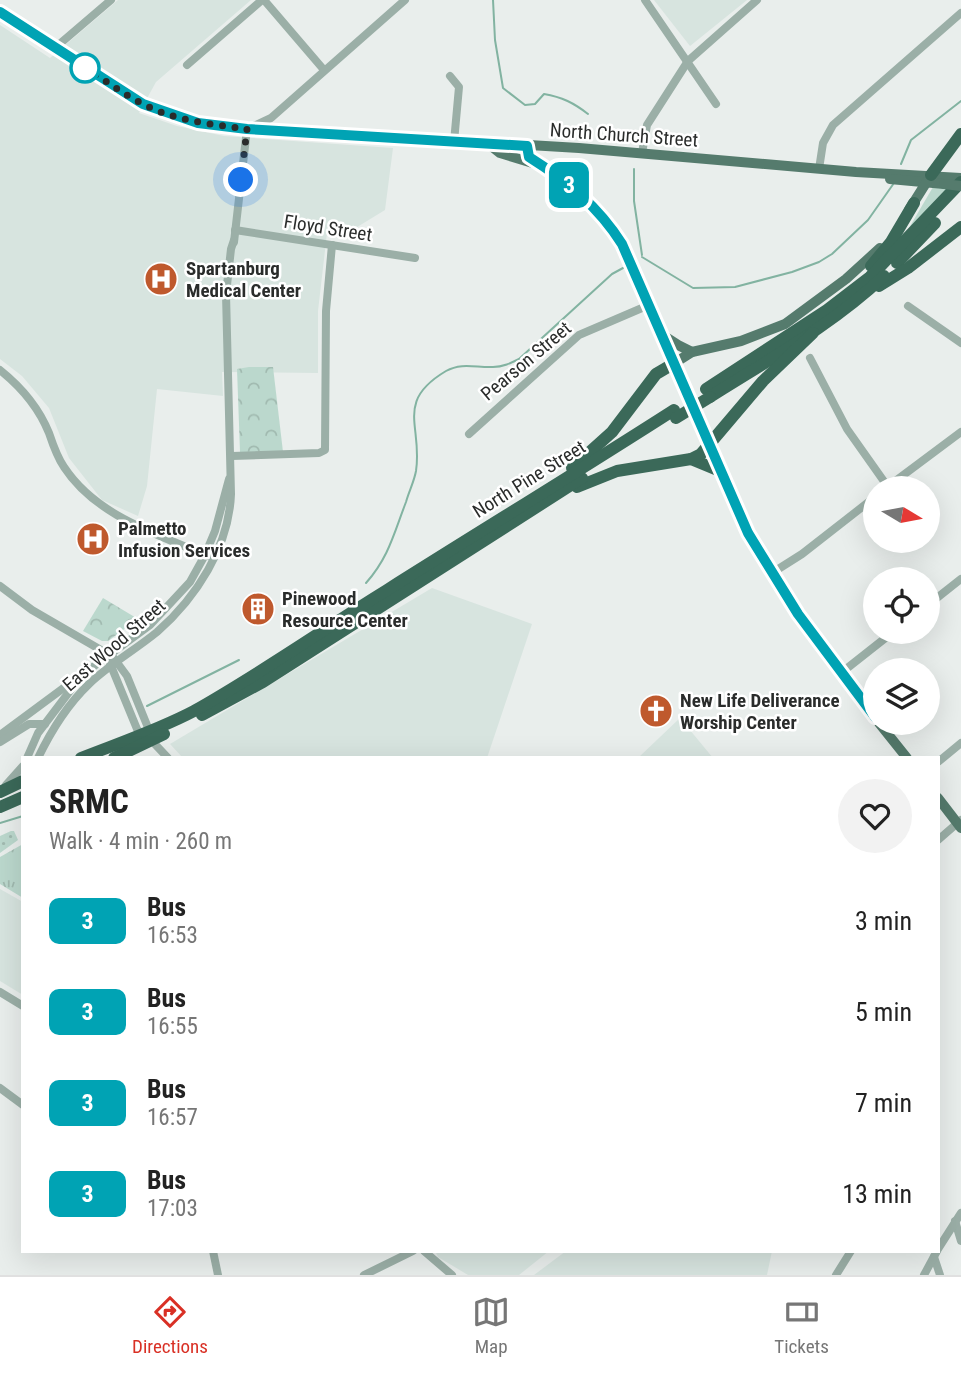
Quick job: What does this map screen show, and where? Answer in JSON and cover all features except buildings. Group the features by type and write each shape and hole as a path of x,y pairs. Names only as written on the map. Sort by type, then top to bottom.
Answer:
{"highway":[{"path":"928,179 961,134"},
{"name":"North Pine Street","path":"708,393 870,277 893,256 961,181"},
{"name":"North Pine Street","path":"87,756 148,735 262,682 539,500 708,393 813,332 858,299 897,263 961,194"},
{"path":"835,304 844,291 883,253 915,200"},
{"path":"858,299 908,268 961,227"},
{"path":"539,500 617,471 691,459 701,454 763,381 813,332"},
{"path":"539,500 624,418 656,374 673,364"},
{"path":"691,459 720,471"},
{"name":"North Pine Street","path":"117,756 148,735"},
{"path":"1,799 21,784"},
{"path":"1,799 21,797"}],"main road":[{"name":"North Church Street","path":"0,12 143,104 198,123 247,129 642,153 961,181"},
{"path":"490,144 500,153 546,168"},
{"path":"527,146 529,157 584,197 611,227 630,261 748,533 798,614 863,701"},
{"path":"546,168 550,148"},
{"name":"North Church Street","path":"856,172 907,182 928,179"},
{"path":"673,364 692,352 771,331 800,314 876,252 928,179"},
{"path":"907,182 915,200"},
{"path":"660,333 692,352"},
{"path":"889,735 905,756"},
{"path":"940,800 960,824"}],"street":[{"path":"57,47 111,0"},
{"path":"187,65 263,0 324,70"},
{"path":"247,129 271,118 405,0"},
{"path":"645,0 716,104"},
{"path":"642,153 646,125 688,61 757,0"},
{"path":"819,169 823,143 833,125 961,13"},
{"path":"450,76 459,87 454,142"},
{"name":"East Wood Street","path":"28,756 36,736 79,694 175,614 198,586 209,556 230,476 232,456 227,307 232,292 234,235 247,129"},
{"name":"Floyd Street","path":"234,235 332,245 415,258"},
{"path":"232,456 319,453 325,450 326,311 332,245"},
{"name":"Pearson Street","path":"469,434 579,335 649,305"},
{"path":"908,306 961,343"},
{"path":"810,358 847,429 879,476"},
{"path":"0,370 35,407 60,461 71,478 91,499 113,513 209,556"},
{"path":"902,476 961,432"},
{"path":"772,573 802,554 863,506"},
{"name":"East Wood Street","path":"39,756 48,724 59,704 82,675 131,641 159,617 209,556"},
{"path":"940,596 961,579"},
{"path":"0,586 16,600 108,655 148,735 166,756"},
{"path":"841,673 878,644"},
{"path":"0,735 82,675"},
{"path":"57,692 59,704"},
{"path":"28,714 38,715 48,724"},
{"path":"0,742 34,722 48,724"},
{"path":"24,726 31,729 36,736"},
{"path":"940,760 961,743"},
{"path":"1,799 21,768"},
{"path":"940,839 960,824"},
{"path":"0,992 21,1005"},
{"path":"0,1088 21,1103"},
{"path":"940,1246 961,1213"},
{"path":"955,1221 961,1241"},
{"path":"213,1253 218,1275"},
{"path":"364,1275 409,1253"},
{"path":"426,1253 452,1275"},
{"path":"836,1275 849,1253"},
{"path":"924,1275 936,1253"},
{"path":"936,1253 940,1275"}],"shaded area":[{"name":"Spartanburg Medical Center","path":"118,0 251,0 156,82 139,113 177,126 224,136 393,148 385,210 349,232 327,233 318,311 318,373 222,372 223,396 157,389 147,486 138,516 102,500 69,458 49,408 22,376 0,359 0,25 50,58"},
{"path":"654,0 747,0 690,46"},
{"path":"432,588 532,624 488,756 181,756 170,744"},
{"path":"680,718 711,756 640,756"},
{"path":"0,889 21,901 21,994 0,981"},
{"path":"436,1253 546,1253 519,1275 468,1275 438,1257"},
{"path":"563,1253 772,1253 767,1275 534,1275"}],"green space":[{"path":"933,187 953,188 909,228"},
{"path":"273,367 283,452 240,452 237,369"},
{"path":"103,598 138,619 108,641 102,641 83,631"},
{"path":"14,831 18,840 0,853 0,836"},
{"path":"21,845 21,897 0,884 0,857"}],"waterway":[{"path":"493,0 495,40 503,88 525,105 535,104 544,94 568,101 588,114"},
{"path":"901,164 911,140 961,101"},
{"path":"634,169 634,201 642,255"},
{"path":"642,257 693,288 735,287 792,272 832,254 868,220 894,183"},
{"path":"366,583 390,544 414,479 417,455 414,416 420,393 430,382 452,368 497,367 519,359 612,274 623,268"},
{"path":"147,706 239,660"},
{"path":"0,823 21,817"}],"bus line":[{"name":"3","path":"0,12 143,104 198,123 247,129 527,146 529,157 567,183 599,211 622,244 748,533 808,629 863,701"}],"place":[{"name":"Spartanburg Medical Center","path":"161,279"},
{"name":"Palmetto Infusion Services","path":"93,539"},
{"name":"Pinewood Resource Center","path":"258,609"},
{"name":"New Life Deliverance Worship Center","path":"656,711"}],"route":[{"path":"85,68 130,97 160,111 198,123 247,129 241,180"}]}
